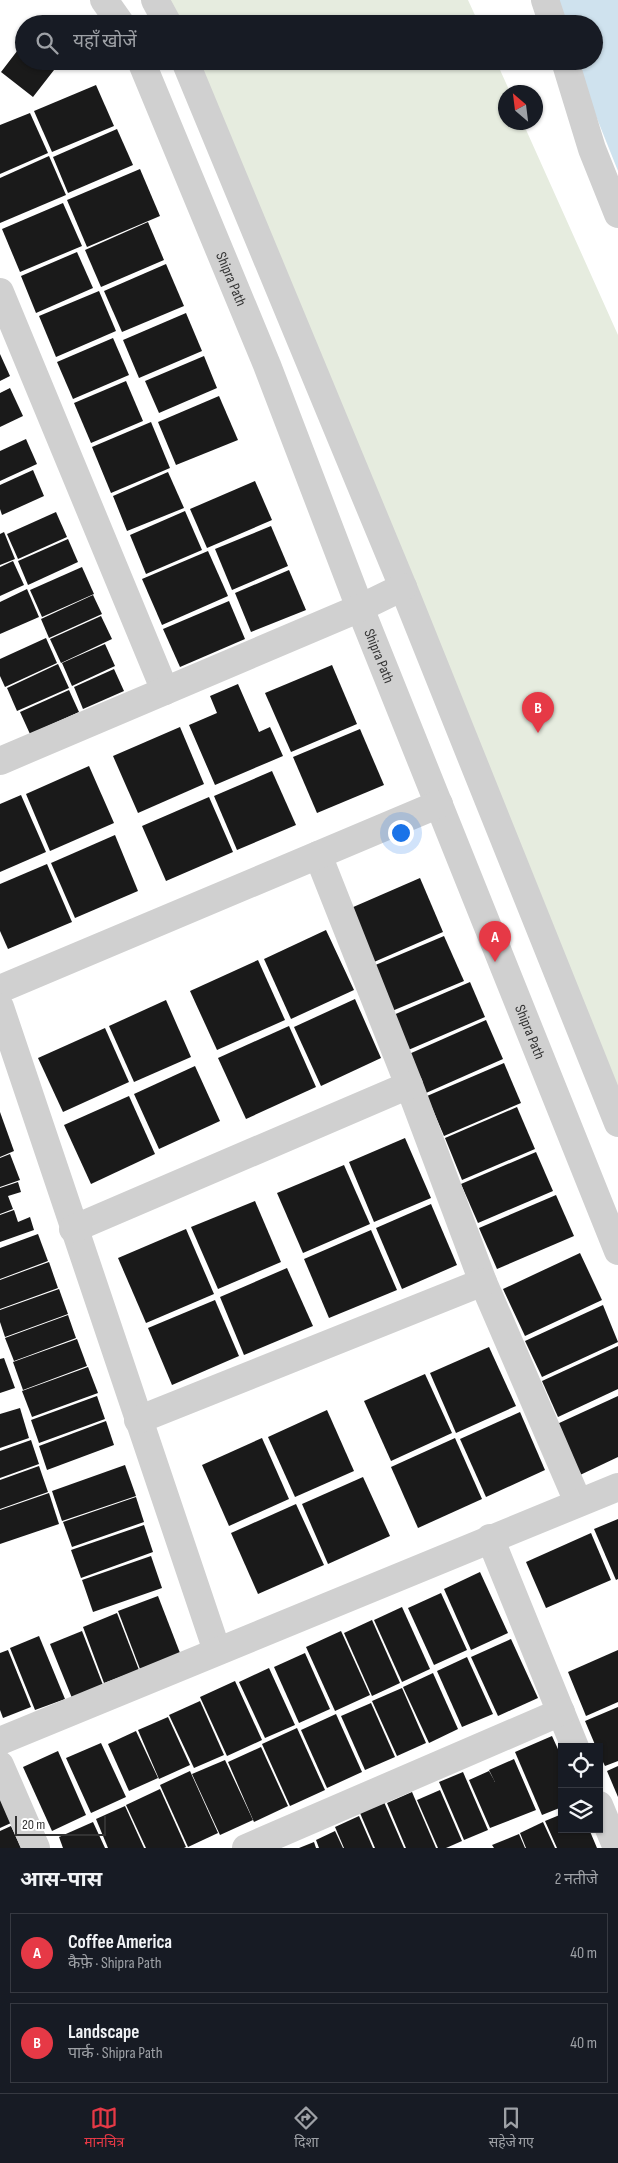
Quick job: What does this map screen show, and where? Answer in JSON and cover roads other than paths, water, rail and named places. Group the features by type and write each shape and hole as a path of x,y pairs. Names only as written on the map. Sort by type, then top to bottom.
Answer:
{"street":[{"path":"104,0 115,15"},
{"path":"155,0 163,15"},
{"path":"545,0 550,15"},
{"name":"Shipra Path","path":"145,70 268,365 360,608 618,1251"},
{"path":"189,70 403,587 618,1123"},
{"path":"568,70 592,149 618,214"},
{"path":"0,292 165,691"},
{"path":"3,751 165,691 360,608 403,587"},
{"path":"0,989 439,804"},
{"path":"318,856 409,1086 483,1282 578,1502"},
{"path":"0,1007 73,1229 217,1651"},
{"path":"73,1229 409,1086"},
{"path":"138,1420 483,1282"},
{"path":"0,1741 618,1487"},
{"path":"490,1538 573,1743"},
{"path":"246,1848 561,1712"},
{"path":"0,1764 36,1848"},
{"path":"603,1815 617,1848"}],"water":[{"path":"548,0 618,0 618,171 578,70 603,70 603,15 554,15"}],"place":[{"name":"Landscape","path":"538,733"},
{"name":"Coffee America","path":"495,962"}]}
